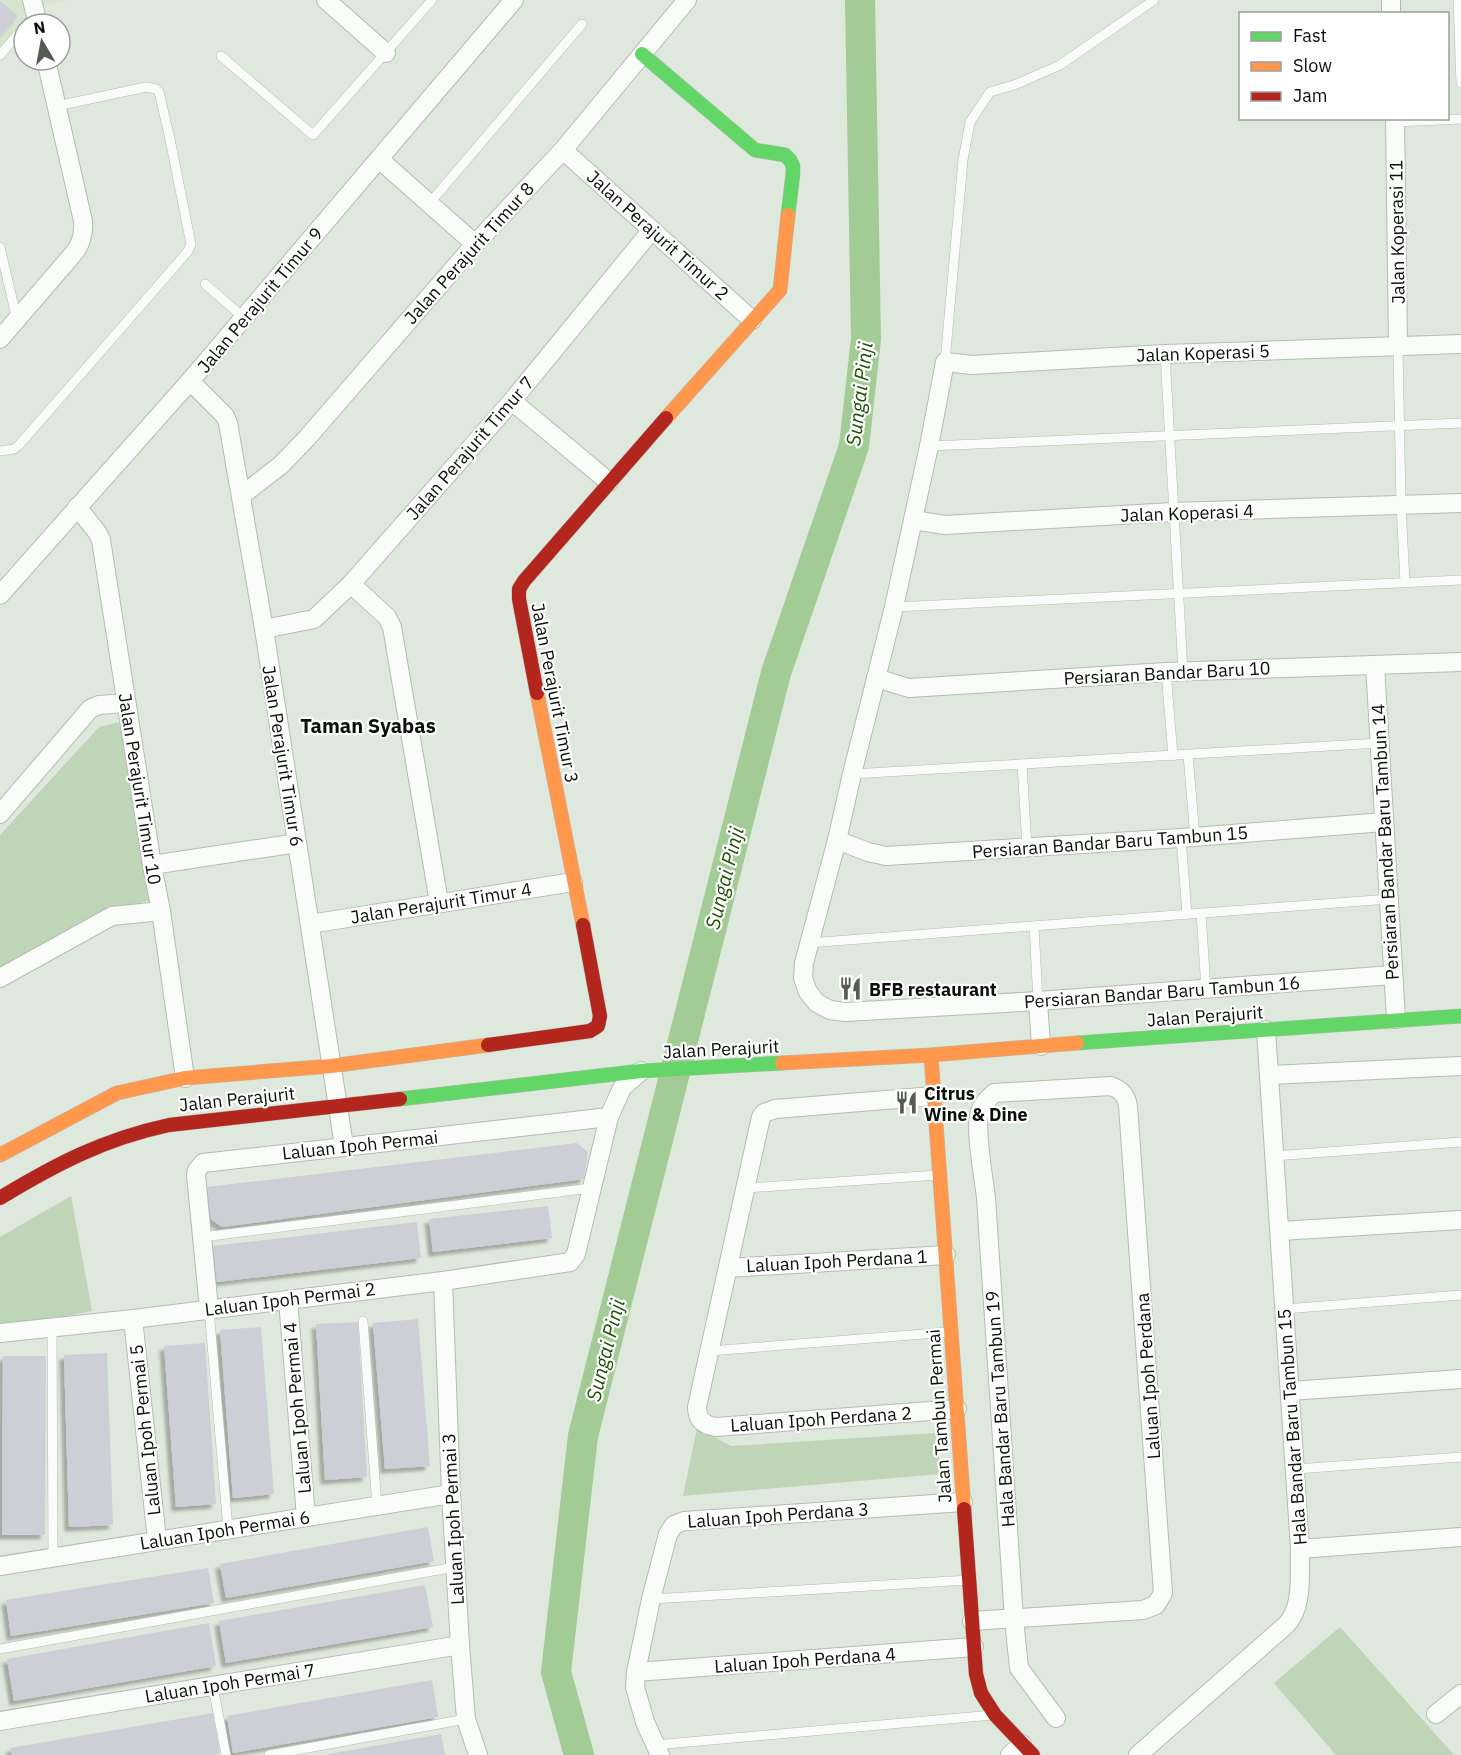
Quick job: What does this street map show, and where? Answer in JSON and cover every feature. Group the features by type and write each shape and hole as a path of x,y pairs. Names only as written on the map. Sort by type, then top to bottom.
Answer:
{"street":[{"path":"326,0 386,53"},
{"name":"Jalan Perajurit Timur 9","path":"0,595 190,381 514,0"},
{"name":"Jalan Perajurit Timur 8","path":"241,496 280,465 307,438 475,244 563,150 687,0"},
{"name":"Jalan Perajurit Timur 3","path":"331,1066 590,1031 598,1026 600,1016 519,594 524,581 780,290 794,173 790,160 778,153 755,150 642,54"},
{"path":"0,339 74,253 83,234 82,220 49,72"},
{"name":"Jalan Koperasi 11","path":"1395,120 1398,346"},
{"name":"Jalan Perajurit Timur 2","path":"563,150 752,320"},
{"path":"379,159 475,244"},
{"name":"Jalan Perajurit Timur 7","path":"264,629 314,619 351,584 512,401 651,231"},
{"name":"Jalan Koperasi 5","path":"945,362 972,365 1165,354 1461,344"},
{"name":"Persiaran Bandar Baru Tambun 16","path":"945,362 894,607 837,840 808,943 803,978 808,992 817,1003 830,1010 845,1012 1038,1001 1393,975"},
{"name":"Jalan Perajurit Timur 6","path":"190,381 225,416 228,423 264,629 344,1146"},
{"path":"512,401 609,482"},
{"name":"Jalan Koperasi 4","path":"913,520 945,525 1173,512 1461,503"},
{"name":"Jalan Perajurit Timur 10","path":"77,507 101,540 161,911 185,1078"},
{"path":"351,584 387,617 392,627 439,902"},
{"name":"Persiaran Bandar Baru 10","path":"876,678 909,688 1174,671 1461,662"},
{"name":"Persiaran Bandar Baru Tambun 14","path":"1375,665 1396,1020"},
{"path":"0,814 90,709 99,705 126,702"},
{"name":"Persiaran Bandar Baru Tambun 15","path":"837,840 886,856 1188,838 1384,822"},
{"path":"152,865 297,843"},
{"name":"Jalan Perajurit Timur 4","path":"310,924 573,882"},
{"path":"0,978 112,916 161,911"},
{"path":"1038,1001 1041,1046"},
{"name":"Jalan Perajurit","path":"0,1198 86,1151 128,1135 169,1125 641,1071 931,1055 1461,1016"},
{"name":"Hala Bandar Baru Tambun 15","path":"1138,1755 1290,1621 1297,1606 1300,1549 1296,1469 1266,1030"},
{"name":"Jalan Tambun Permai","path":"931,1055 976,1674 981,1693 1021,1751"},
{"path":"0,1155 117,1093 185,1078 331,1066"},
{"path":"1269,1075 1461,1066"},
{"path":"591,1188 609,1117 622,1088 641,1071"},
{"name":"Laluan Ipoh Perdana","path":"972,1621 1150,1609 1160,1600 1164,1586 1126,1099 1117,1088 1104,1085 994,1093"},
{"name":"Hala Bandar Baru Tambun 19","path":"994,1093 979,1113 978,1136 986,1198 1014,1619 1019,1668 1056,1718"},
{"path":"728,1268 759,1123 769,1110 934,1096"},
{"name":"Laluan Ipoh Permai","path":"209,1309 196,1175 203,1163 609,1117"},
{"name":"Laluan Ipoh Permai 2","path":"0,1333 442,1281 566,1263 570,1262 576,1254 591,1188"},
{"path":"1280,1231 1461,1220"},
{"name":"Laluan Ipoh Perdana 1","path":"728,1268 946,1255"},
{"name":"Laluan Ipoh Perdana 2","path":"728,1268 698,1407 701,1422 716,1427 957,1409"},
{"name":"Laluan Ipoh Permai 3","path":"442,1281 460,1645 466,1719 478,1755"},
{"name":"Laluan Ipoh Permai 4","path":"288,1300 306,1517"},
{"name":"Laluan Ipoh Permai 5","path":"133,1319 156,1540"},
{"path":"1290,1391 1461,1379"},
{"name":"Laluan Ipoh Permai 6","path":"0,1566 451,1494"},
{"name":"Laluan Ipoh Perdana 3","path":"658,1750 634,1687 651,1599 668,1534 678,1522 963,1502"},
{"path":"1300,1549 1461,1537"},
{"name":"Laluan Ipoh Permai 7","path":"0,1721 460,1645"},
{"name":"Laluan Ipoh Perdana 4","path":"636,1672 974,1647"},
{"path":"1436,1714 1461,1694"}],"lane":[{"path":"221,56 314,135 432,0"},
{"path":"945,362 963,160 970,122 990,92 1017,84 1060,65 1154,0"},
{"path":"1458,0 1461,83"},
{"path":"429,204 582,24"},
{"path":"0,55 12,39"},
{"path":"0,451 14,449 19,445 188,251 191,244 159,92 146,87 57,106"},
{"path":"0,247 17,320"},
{"path":"205,284 244,318"},
{"path":"1398,346 1405,583"},
{"path":"1165,354 1177,594 1173,756"},
{"path":"929,446 1461,423"},
{"path":"894,607 1461,580"},
{"path":"852,774 1380,743"},
{"path":"1187,914 1188,755"},
{"path":"1022,764 1027,848"},
{"path":"808,943 1389,899"},
{"path":"1201,913 1206,989"},
{"path":"1034,926 1038,1001"},
{"path":"1274,1156 1461,1142"},
{"path":"746,1188 940,1175"},
{"path":"203,1237 591,1188"},
{"path":"1285,1308 1461,1296"},
{"path":"209,1309 228,1529"},
{"path":"363,1321 377,1506"},
{"path":"52,1328 53,1557"},
{"path":"709,1351 951,1332"},
{"path":"1296,1469 1461,1457"},
{"path":"0,1649 455,1567"},
{"path":"651,1599 969,1580"},
{"path":"213,1686 226,1755"},
{"path":"658,1750 995,1715"},
{"path":"269,1755 466,1719"}],"shaded area":[{"path":"0,0 68,0 37,7 33,12 12,12 12,35 0,49"},
{"path":"123,721 153,899 89,919 0,972 0,835 99,727"},
{"path":"71,1196 92,1311 4,1328 0,1324 0,1237"},
{"path":"697,1428 731,1446 936,1433 941,1474 683,1496"},
{"path":"1340,1627 1454,1755 1336,1755 1274,1683"}],"building":[{"path":"0,1 13,12 12,23 0,37"},
{"path":"577,1143 588,1152 584,1179 222,1227 211,1219 207,1187"},
{"path":"548,1206 552,1238 433,1252 429,1219"},
{"path":"417,1222 421,1258 217,1282 213,1246"},
{"path":"418,1319 430,1466 385,1469 373,1323"},
{"path":"358,1322 367,1477 325,1480 316,1324"},
{"path":"261,1327 274,1494 233,1498 220,1330"},
{"path":"205,1343 216,1504 176,1507 164,1346"},
{"path":"107,1353 113,1525 69,1527 64,1355"},
{"path":"3,1356 46,1356 45,1535 2,1535"},
{"path":"428,1527 434,1561 226,1598 220,1564"},
{"path":"208,1568 214,1603 11,1636 6,1600"},
{"path":"425,1585 433,1627 226,1663 219,1621"},
{"path":"209,1623 216,1666 14,1701 7,1659"},
{"path":"432,1680 438,1717 233,1753 227,1716"},
{"path":"213,1713 220,1753 209,1755 12,1755 10,1748"},
{"path":"441,1734 445,1755 329,1755 329,1754"}],"waterway":[{"name":"Sungai Pinji","path":"579,1755 556,1672 583,1436 776,673 854,446 866,339 860,0"}],"traffic: fast":[{"path":"642,54 755,150 785,155 790,160 793,173 788,215"},
{"path":"1077,1043 1461,1016"},
{"path":"400,1099 641,1071 782,1063"}],"traffic: slow":[{"path":"666,418 780,290 788,215"},
{"path":"537,693 583,925"},
{"path":"782,1063 931,1055 1077,1043"},
{"path":"0,1155 117,1093 185,1078 331,1066 488,1045"},
{"path":"931,1055 964,1509"}],"traffic: jam":[{"path":"537,693 519,589 666,418"},
{"path":"488,1045 590,1031 598,1026 600,1016 583,925"},
{"path":"0,1198 81,1154 123,1138 169,1125 400,1099"},
{"path":"964,1509 976,1674 981,1693 995,1715 1033,1755"}],"place":[{"name":"BFB restaurant","path":"851,989"},
{"name":"Citrus Wine & Dine","path":"906,1103"}],"district":[{"name":"Taman Syabas","path":"368,725"}]}
